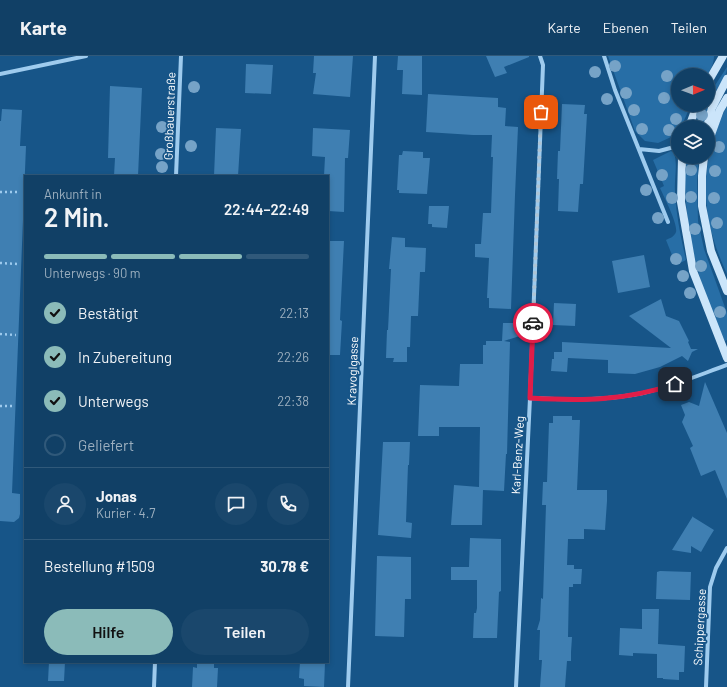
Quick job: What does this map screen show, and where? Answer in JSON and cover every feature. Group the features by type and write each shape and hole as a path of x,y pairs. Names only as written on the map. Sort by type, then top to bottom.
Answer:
{"main road":[{"path":"715,70 723,56"},
{"path":"709,120 712,108 727,79"},
{"path":"715,124 720,110 727,98"},
{"path":"682,164 681,202 693,271 727,358"},
{"path":"703,164 702,206 711,250 727,291"}],"street":[{"path":"0,74 86,56"},
{"name":"Großbauerstraße","path":"176,175 181,56"},
{"name":"Kravoglgasse","path":"348,687 375,56"},
{"name":"Karl-Benz-Weg","path":"516,687 530,398 543,65 540,56"},
{"path":"604,56 615,90 668,222"},
{"path":"639,149 660,151 671,148"},
{"path":"530,398 581,400 628,396 660,389 727,365"},
{"name":"Schippergasse","path":"706,687 710,587 716,568 727,548"},
{"path":"154,687 155,663"}],"path":[{"path":"0,192 17,192"},
{"path":"0,263 18,264"},
{"path":"0,334 16,335"},
{"path":"0,406 13,406"}],"shaded area":[{"path":"608,56 714,56 711,68 671,68 671,112 688,112 684,120 671,120 671,136 658,143 645,141 635,131"},
{"path":"727,67 725,77 715,93 715,85"},
{"path":"727,106 727,274 714,241 707,208 706,192 708,164 715,164 715,134"},
{"path":"700,112 708,112 705,120 696,120"},
{"path":"671,151 671,164 676,164 676,209 686,260 676,265 666,240 672,237 676,232 675,223 660,188 664,186 653,160"},
{"path":"686,164 698,164 697,181 698,221 704,249 727,313 727,340 725,341 701,283 691,241 685,178"}],"building":[{"path":"314,56 353,56 350,97 313,94 316,73 313,73"},
{"path":"398,56 422,56 422,95 402,94 403,70 397,70"},
{"path":"486,56 529,57 504,67 507,73 495,77"},
{"path":"246,64 273,65 271,94 245,93"},
{"path":"110,86 142,88 138,175 114,175 115,158 108,158"},
{"path":"428,94 498,98 498,107 506,108 505,126 518,127 511,309 489,308 489,298 487,298 489,258 475,257 475,244 481,244 483,213 491,213 493,157 491,157 492,135 426,132"},
{"path":"562,104 585,105 584,114 587,114 583,184 580,184 578,212 558,211 558,151 560,151"},
{"path":"2,109 22,110 20,146 26,146 12,493 20,494 20,514 19,518 14,522 0,521"},
{"path":"216,128 241,129 238,175 214,175"},
{"path":"313,128 350,130 348,158 345,158 344,212 329,211 329,175 324,175 325,157 312,156"},
{"path":"403,151 423,152 423,158 430,158 427,194 399,193 399,190 397,190 399,155 402,155"},
{"path":"429,206 449,206 447,228 432,227 432,224 428,224"},
{"path":"392,237 405,238 405,247 426,248 425,272 420,272 418,316 411,316 410,347 407,347 407,362 393,362 394,358 386,358 391,269 389,269"},
{"path":"329,241 344,241 340,320 342,321 340,355 329,355"},
{"path":"644,255 650,287 618,293 612,261"},
{"path":"661,299 666,316 679,321 689,341 688,342 691,349 698,349 692,352 688,361 682,356 660,367 635,374 608,373 608,360 568,358 567,372 551,371 554,352 562,352 562,342 671,348 629,316"},
{"path":"554,303 576,304 575,326 553,325"},
{"path":"503,323 523,323 523,335 504,341 510,342 507,454 504,491 483,490 482,525 451,525 454,485 479,487 480,427 439,427 439,436 418,436 420,385 459,386 460,364 483,364 483,345 486,345 486,341 502,341"},
{"path":"705,382 727,433 727,499 715,470 701,476 690,448 693,446 682,422 685,415 681,405 689,402 699,406"},
{"path":"553,416 572,416 572,420 580,420 577,490 607,490 607,501 605,530 584,529 584,539 568,539 567,565 574,565 574,569 582,569 581,584 573,584 573,587 569,587 568,637 572,637 571,661 567,661 565,687 540,687 542,660 539,660 540,630 537,630 540,620 541,598 543,599 546,505 542,505 543,482 547,482 549,423 553,423"},
{"path":"383,442 410,442 406,522 412,523 411,538 378,535"},
{"path":"693,516 714,530 701,552 691,546 691,553 672,550"},
{"path":"470,538 501,539 501,591 499,592 497,638 473,638 474,613 476,613 477,608 477,580 451,580 451,567 469,567"},
{"path":"377,556 411,557 411,599 405,599 404,637 375,636"},
{"path":"657,572 691,572 690,600 656,599"},
{"path":"642,609 659,609 658,644 685,646 684,672 679,672 679,680 657,678 657,654 633,653 633,656 619,655 620,628 642,629"},
{"path":"49,663 65,663 64,681 48,681"},
{"path":"197,663 214,663 214,668 218,668 217,687 192,687 193,667 197,668"},
{"path":"300,663 325,663 324,687 304,686 304,679 299,678"}],"way so far":[{"path":"533,323 541,112"}],"route":[{"path":"533,323 530,398 581,400 613,398 643,393 675,384"}]}
